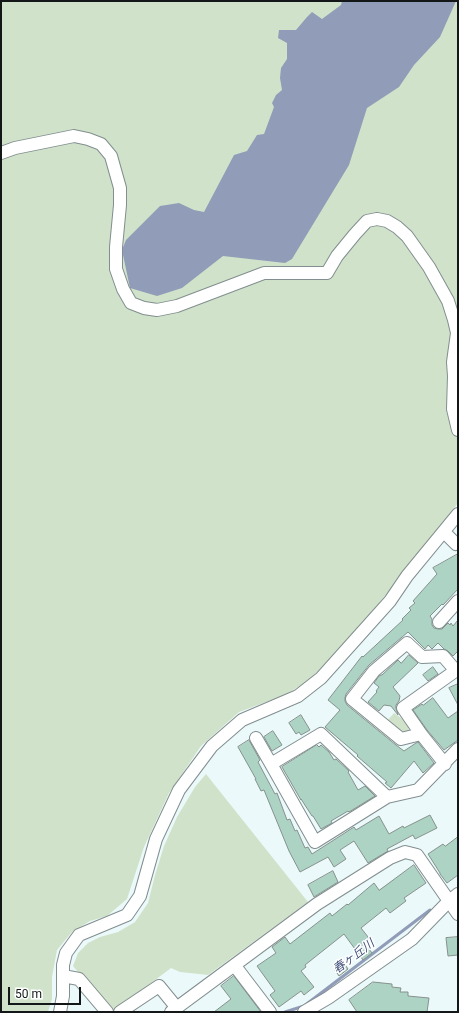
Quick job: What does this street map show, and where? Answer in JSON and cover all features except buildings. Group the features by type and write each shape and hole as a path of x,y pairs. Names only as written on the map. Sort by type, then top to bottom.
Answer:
{"street":[{"path":"1,153 15,148 74,136 101,144 111,156 120,188 116,268 123,289 130,303 144,308 157,310 177,306 264,273 327,273 337,256 367,221 377,219 387,221 397,226 407,236 429,267 448,301 457,333 453,362 453,410 458,430"},
{"path":"60,1012 63,996 63,965 66,953 79,935 126,915 140,896 156,839 179,790 212,746 242,720 298,696 322,678 390,601 407,576 458,514"},
{"path":"444,532 456,544 458,543"},
{"path":"439,622 458,601"},
{"path":"421,734 401,739 352,699 374,671 407,643 422,657 443,656 457,670 403,708 445,764"},
{"path":"271,764 321,734 387,797"},
{"path":"256,738 315,842 387,797 418,790 458,749"},
{"path":"120,1012 159,986 174,1010 317,904 390,858 405,852 417,855 454,897 458,914"},
{"path":"304,1012 328,998 412,939 454,897"},
{"path":"235,966 270,1012"},
{"path":"63,976 79,979 107,1012"}],"green space":[{"path":"1,1 458,1 458,503 393,586 348,640 308,681 285,695 239,712 201,746 169,793 144,847 127,899 107,916 90,921 72,932 57,950 52,977 52,999 48,1012 1,1012"},
{"path":"394,713 410,724 408,731 399,730 387,721"},
{"path":"206,774 308,902 208,975 180,972 171,968 114,1011 110,1010 73,966 78,953 88,943 100,937 118,932 135,922 148,903 164,846 177,817 195,787"}],"water":[{"path":"342,1 456,1 440,37 414,65 399,87 367,108 349,165 292,259 285,263 223,256 182,288 157,296 130,288 122,250 126,240 160,206 179,203 194,210 204,212 234,155 247,151 257,135 264,134 274,107 272,103 276,95 282,90 280,78 281,68 287,59 287,43 278,38 279,30 296,30 312,12 322,19 341,5"}],"waterway":[{"name":"春ヶ丘川","path":"285,1012 304,1006 430,910"}]}
